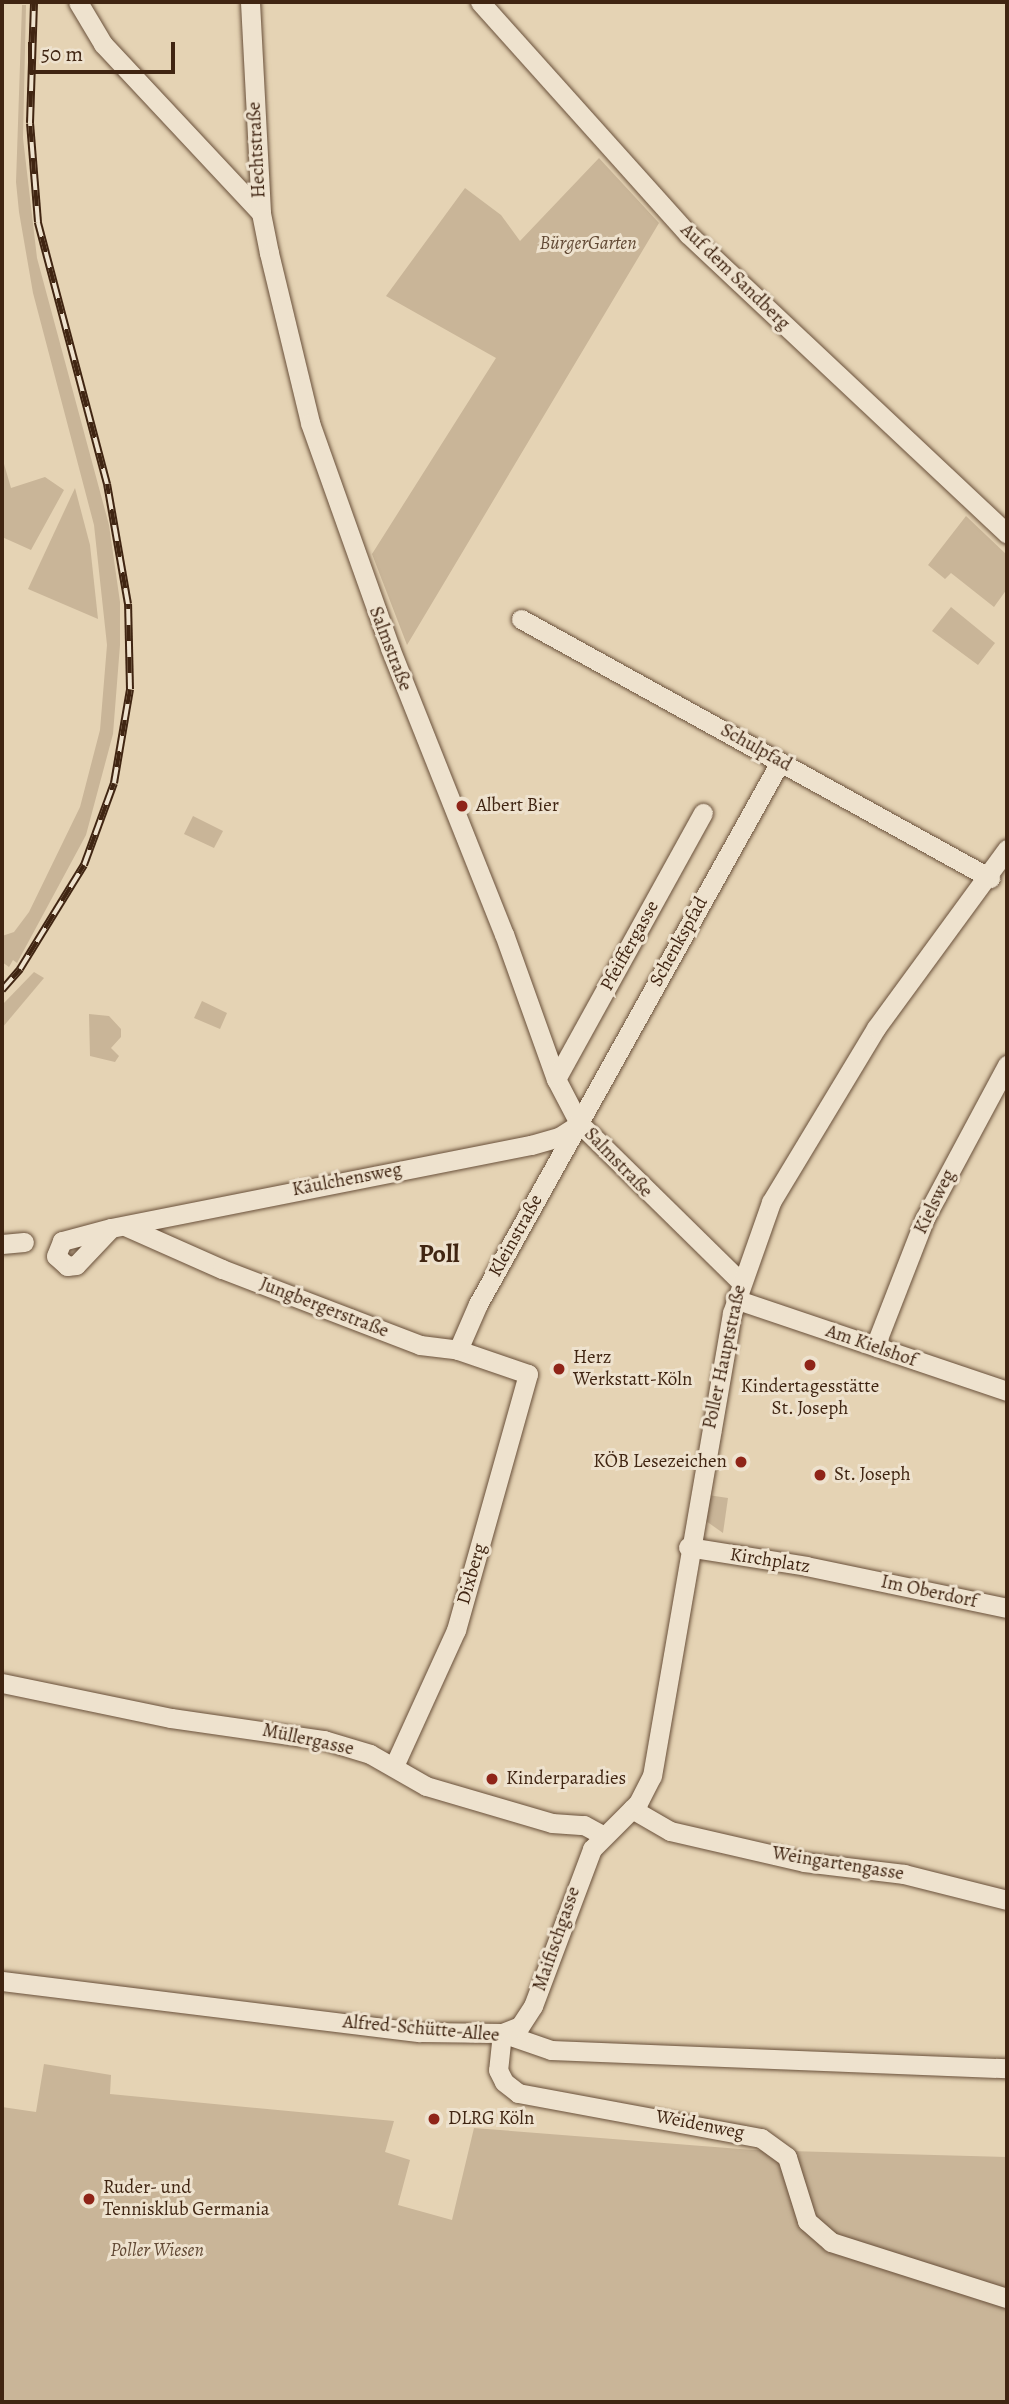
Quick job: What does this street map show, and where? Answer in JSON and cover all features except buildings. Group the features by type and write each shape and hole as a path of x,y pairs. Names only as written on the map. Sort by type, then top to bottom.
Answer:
{"street":[{"name":"Salmstraße","path":"78,2 103,44 261,213 310,423 377,617 504,934 556,1079 579,1124 737,1290"},
{"name":"Hechtstraße","path":"250,2 261,213"},
{"name":"Auf dem Sandberg","path":"480,2 688,234 1007,534"},
{"name":"Schulpfad","path":"522,620 990,878"},
{"name":"Schenkspfad","path":"579,1124 780,762"},
{"name":"Pfeiffergasse","path":"556,1079 703,813"},
{"name":"Poller Hauptstraße","path":"602,1835 632,1809 654,1768 688,1547 737,1290 771,1202 819,1118 904,987 990,878 1007,849"},
{"name":"Kielsweg","path":"875,1346 925,1219 1007,1065"},
{"name":"Käulchensweg","path":"118,1227 531,1145 559,1137 579,1124"},
{"name":"Kleinstraße","path":"458,1350 478,1304 579,1124"},
{"name":"Jungbergerstraße","path":"118,1227 420,1345 458,1350 528,1374"},
{"path":"2,1244 24,1242"},
{"name":"Am Kielshof","path":"737,1290 875,1346 1007,1391"},
{"name":"Dixberg","path":"394,1766 456,1630 528,1374"},
{"name":"Kirchplatz","path":"688,1547 851,1576"},
{"name":"Im Oberdorf","path":"851,1576 1007,1608"},
{"name":"Müllergasse","path":"2,1683 162,1716 324,1740 394,1766 426,1786 552,1823 583,1825 602,1835"},
{"name":"Weingartengasse","path":"632,1809 670,1831 804,1862 904,1874 1007,1900"},
{"name":"Maifischgasse","path":"502,2033 527,2018 580,1873 602,1835"},
{"name":"Alfred-Schütte-Allee","path":"2,1981 420,2032 502,2033 551,2050 1007,2068"},
{"name":"Weidenweg","path":"502,2033 498,2070 509,2088 519,2093 761,2138 787,2157 807,2221 831,2242 1007,2298"}],"green space":[{"path":"22,5 26,5 23,138 37,258 109,525 120,602 120,645 113,734 86,835 17,963 13,960 9,967 2,962 2,936 14,932 29,912 80,807 100,730 107,645 94,525 33,293 19,212 16,182"},
{"name":"BürgerGarten","path":"599,158 659,223 407,645 372,554 496,358 386,296 465,188 501,215 520,241"},
{"path":"2,457 11,488 45,477 64,490 31,550 2,537"},
{"path":"75,488 90,545 98,619 28,589"},
{"path":"966,516 1007,555 1007,589 994,607 951,573 945,579 928,565"},
{"path":"951,607 995,643 978,665 932,631"},
{"path":"193,816 223,831 214,848 184,834"},
{"path":"34,972 44,978 2,1028 2,1005"},
{"path":"202,1001 227,1013 220,1029 194,1018"},
{"path":"89,1014 109,1016 121,1029 121,1037 111,1048 119,1056 115,1062 90,1056"},
{"path":"708,1495 728,1498 723,1533 706,1521"},
{"name":"Poller Wiesen","path":"44,2064 111,2075 110,2094 394,2121 385,2152 410,2160 398,2205 452,2220 474,2128 753,2150 1007,2157 1007,2402 2,2402 2,2107 36,2112"}],"railway":[{"path":"2,990 20,969 84,865 114,783 130,689 128,604 107,484 38,222 30,123 34,2"}],"place":[{"name":"Albert Bier","path":"462,806"},
{"name":"Kindertagesstätte St. Joseph","path":"810,1365"},
{"name":"Herz Werkstatt-Köln","path":"559,1369"},
{"name":"KÖB Lesezeichen","path":"741,1462"},
{"name":"St. Joseph","path":"820,1475"},
{"name":"Kinderparadies","path":"492,1779"},
{"name":"DLRG Köln","path":"434,2119"},
{"name":"Ruder- und Tennisklub Germania","path":"89,2199"}],"district":[{"name":"Poll","path":"439,1254"}]}
